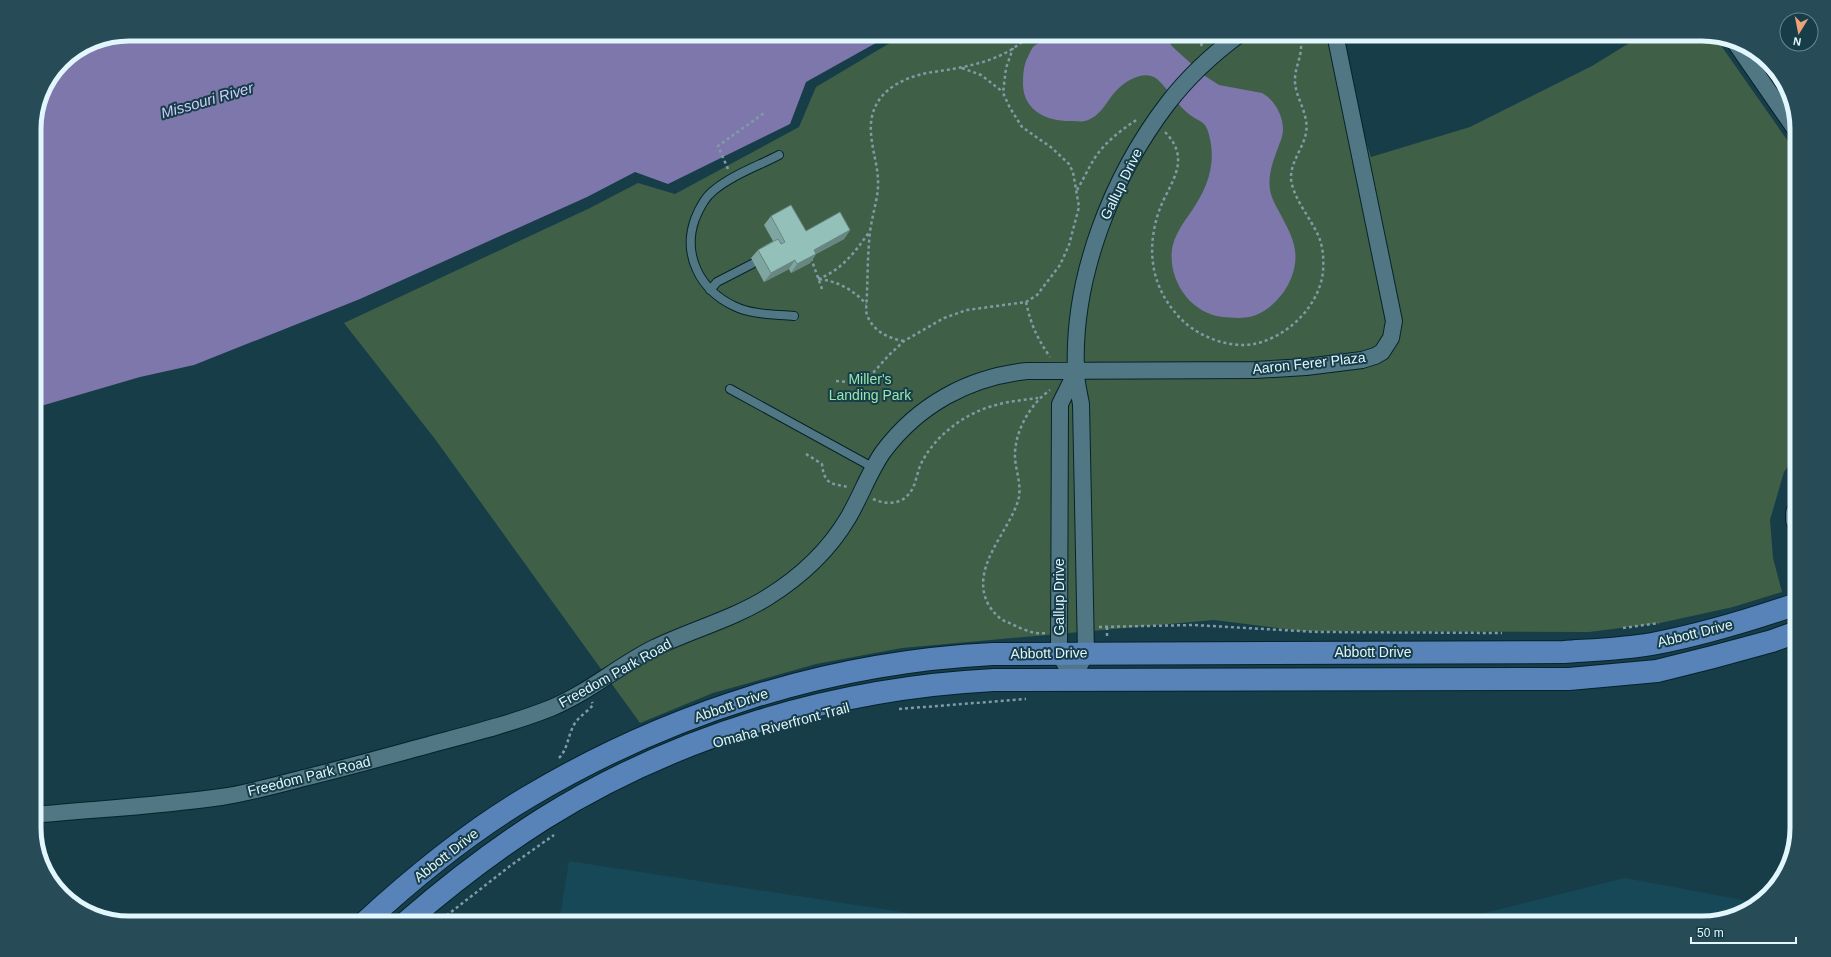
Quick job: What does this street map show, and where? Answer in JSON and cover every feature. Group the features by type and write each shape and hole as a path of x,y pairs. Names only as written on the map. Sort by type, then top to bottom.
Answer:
{"highway":[{"name":"Abbott Drive","path":"372,916 427,868 483,827 526,798 573,771 656,731 748,698 826,676 945,656 1059,653 1564,652 1652,644 1701,633 1790,606"},
{"name":"Abbott Drive","path":"413,916 450,885 497,849 544,818 622,776 672,752 776,716 828,703 889,691 954,682 1074,679 1569,679 1656,671 1772,641 1790,635"}],"street":[{"name":"Gallup Drive","path":"1074,679 1086,653 1081,404 1076,372 1081,303 1088,268 1099,231 1113,197 1131,160 1154,123 1168,102 1204,64 1232,41"},
{"name":"Aaron Ferer Plaza","path":"1076,372 1255,370 1306,366 1369,358 1382,352 1394,329 1394,321 1335,41"},
{"path":"1740,50 1790,122"},
{"name":"Freedom Park Road","path":"41,814 196,800 264,789 367,762 532,715 570,700 653,648 739,612 766,598 795,578 832,540 848,519 874,468 884,452 914,419 933,404 954,391 980,380 1005,374 1027,371 1076,372"},
{"name":"Gallup Drive","path":"1074,679 1059,653 1060,404 1076,372"}],"lane":[{"path":"780,155 732,179 713,191 703,202 693,226 690,254 695,268 710,290 724,301 736,308 751,312 794,316"},
{"path":"710,290 717,282 752,264"},
{"path":"730,389 874,468"}],"path":[{"path":"904,341 892,339 880,333 868,319 867,304 870,231 877,200 878,180 871,132 872,118 876,105 891,86 901,81 918,74 978,64 1013,48 1022,41"},
{"path":"1077,190 1093,160 1104,146 1124,128 1142,116 1154,123 1171,139 1179,158 1175,180 1158,212 1151,245 1152,264 1163,296 1175,312 1187,324 1203,335 1219,341 1236,345 1254,344 1285,331 1297,322 1316,296 1322,282 1323,266 1323,251 1319,236 1297,196 1291,179 1294,162 1306,137 1307,130 1306,121 1295,86 1295,77 1302,46 1300,41"},
{"path":"836,381 864,383 889,355 904,341 944,318 967,310 1026,302 1037,295 1049,282 1063,258 1075,224 1079,207 1073,172 1069,164 1052,148 1022,127 1010,108 1004,93 1006,68 1013,48"},
{"path":"959,68 968,69 981,75 1004,93"},
{"path":"732,179 718,146 764,113"},
{"path":"818,279 831,274 841,266 856,250 870,231"},
{"path":"811,258 822,289"},
{"path":"818,279 833,281 845,287 867,304"},
{"path":"1026,302 1034,331 1050,357 1076,372"},
{"path":"1038,634 1002,620 992,610 985,597 984,577 986,564 1016,507 1019,495 1020,483 1015,457 1016,443 1025,419 1038,398 1051,389"},
{"path":"806,454 822,464 823,474 828,482 835,486 848,487 880,502 892,503 901,501 908,496 914,485 922,461 930,450 941,437 959,422 978,411 996,404 1038,398"},
{"path":"1616,629 1660,623"},
{"path":"1133,626 1223,626 1318,632 1508,633"},
{"path":"1107,627 1107,653"},
{"path":"556,760 560,757 564,750 574,724 593,704 587,689"},
{"path":"897,710 1030,699"},
{"path":"446,916 510,866 560,831"}],"shaded area":[{"path":"569,861 927,916 560,916"},
{"path":"1625,878 1750,901 1741,907 1725,913 1702,916 1473,916"}],"green space":[{"name":"Miller's Landing Park","path":"893,41 1343,41 1364,136 1371,157 1470,127 1592,66 1633,41 1702,41 1719,43 1790,144 1790,463 1784,472 1770,520 1773,558 1782,592 1733,607 1660,623 1589,632 1301,631 1214,620 902,648 816,664 713,693 640,723 435,439 344,323 590,208 638,183 675,194 799,127 816,87"}],"water":[{"name":"Missouri River","path":"123,41 879,41 806,82 790,124 668,184 635,172 587,197 360,299 194,365 140,377 41,406 41,123 44,106 48,95 59,75 75,59 90,50 111,43"},
{"path":"1044,41 1170,41 1171,45 1176,50 1205,76 1219,85 1262,93 1271,100 1282,119 1283,131 1270,172 1271,193 1292,239 1295,255 1295,266 1292,276 1281,295 1274,303 1256,315 1248,317 1240,318 1211,315 1192,303 1178,284 1172,261 1173,244 1182,225 1202,194 1211,166 1211,146 1209,134 1205,125 1177,103 1157,79 1148,75 1143,75 1124,84 1116,91 1101,111 1091,119 1085,121 1064,121 1055,120 1039,114 1028,102 1024,94 1023,85 1026,61 1036,44"}],"building":[{"path":"791,205 806,231 840,212 850,230 814,250 816,254 797,264 795,260 771,273 758,250 778,239 781,244 785,242 771,216"}]}
